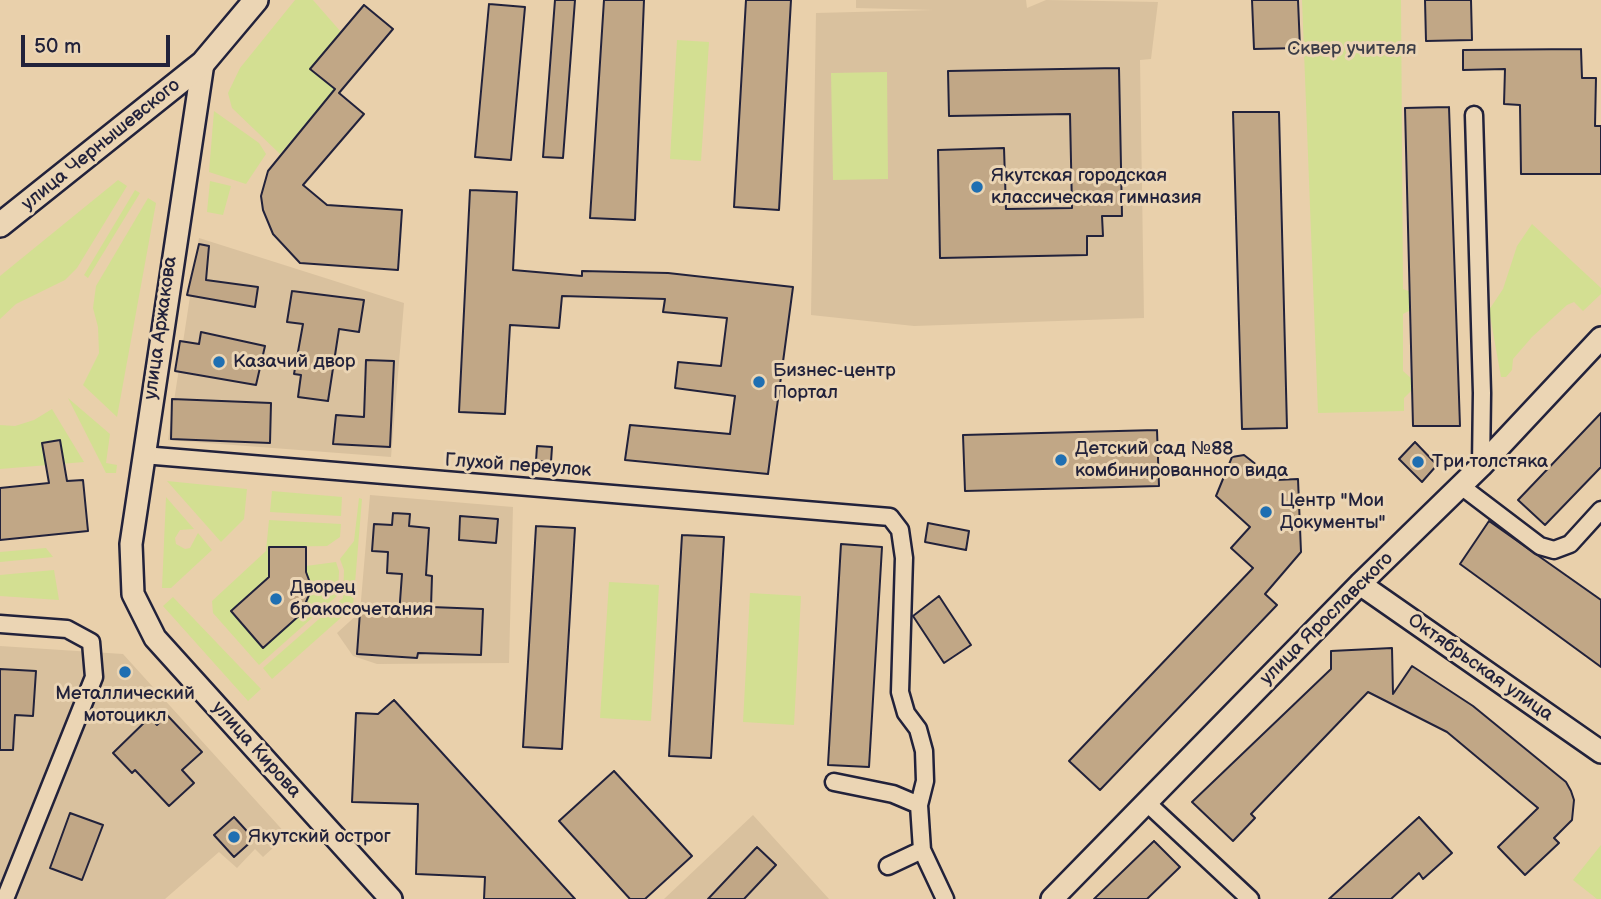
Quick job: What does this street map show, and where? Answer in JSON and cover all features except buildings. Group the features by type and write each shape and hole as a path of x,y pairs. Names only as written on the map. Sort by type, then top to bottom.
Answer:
{"main road":[{"name":"улица Чернышевского","path":"0,225 203,63 256,0"}],"street":[{"name":"улица Аржакова","path":"133,594 130,561 143,455 203,63"},
{"path":"1474,115 1482,393 1481,466"},
{"name":"улица Ярославского","path":"1052,899 1360,584 1481,466 1601,338"},
{"name":"Глухой переулок","path":"143,455 890,517 900,530 904,558 900,692 906,713 918,729 924,751 925,781 919,805"},
{"path":"1461,486 1540,546 1554,550 1570,544 1601,510"},
{"name":"Октябрьская улица","path":"1360,584 1601,752"},
{"name":"улица Кирова","path":"133,594 146,625 155,638 391,899"},
{"path":"0,624 67,629 91,642 94,677 5,899"},
{"path":"834,782 869,788 919,805 922,850 945,899"},
{"path":"1146,802 1250,899"},
{"path":"888,866 922,850"}],"shaded area":[{"name":"Якутская городская классическая гимназия","path":"856,0 1026,0 1027,8 1046,0 1158,2 1151,59 1140,60 1144,318 914,326 811,315 816,13 933,10 856,8"},
{"path":"199,238 404,303 391,457 168,440"},
{"path":"370,495 513,507 509,663 377,664 353,656 337,633 360,612"},
{"path":"0,646 123,654 287,835 263,857 255,849 237,868 219,852 165,899 0,899"},
{"path":"753,815 829,899 664,899"}],"green space":[{"path":"295,0 313,0 341,32 310,69 335,89 280,154 232,108 228,93 240,68"},
{"name":"Сквер учителя","path":"1302,0 1401,0 1403,289 1411,292 1413,309 1403,314 1403,371 1413,380 1413,389 1404,398 1404,411 1318,413"},
{"path":"677,40 709,42 701,161 670,159"},
{"path":"887,72 888,179 833,180 831,73"},
{"path":"214,111 259,143 266,154 246,184 209,172"},
{"path":"118,180 127,186 77,268 65,280 16,304 0,319 0,276"},
{"path":"210,181 231,186 223,215 207,212"},
{"path":"135,190 140,193 88,278 84,275"},
{"path":"148,198 156,203 117,417 83,385 99,353 98,327 93,308 96,286"},
{"path":"1532,224 1601,288 1601,294 1583,311 1574,302 1567,305 1532,337 1513,359 1512,370 1506,377 1501,377 1489,310 1503,289 1517,246"},
{"path":"68,398 110,434 106,463 117,465 116,473 106,473"},
{"path":"52,409 84,462 0,469 0,425 15,426 34,420"},
{"path":"167,481 247,489 244,519 221,542"},
{"path":"272,491 342,497 341,516 270,512"},
{"path":"166,497 194,529 180,530 175,538 176,544 185,549 190,548 198,533 212,550 171,588 162,588"},
{"path":"359,498 362,499 353,607 272,679 263,668 343,598 344,570 340,559 354,541"},
{"path":"269,520 341,524 340,537 327,546 269,547 269,577 231,611 263,647 310,606 305,600 312,588 304,574 306,566 336,562 339,571 338,595 259,665 213,613 212,601 266,551"},
{"path":"46,548 53,557 0,562 0,552"},
{"path":"54,570 59,600 0,596 0,575"},
{"path":"609,582 659,585 651,721 600,718"},
{"path":"750,593 801,596 794,725 743,722"},
{"path":"173,597 261,689 248,701 163,606"},
{"path":"1601,845 1601,899 1597,899 1573,880"}],"place":[{"name":"Якутская городская классическая гимназия","path":"977,187"},
{"name":"Казачий двор","path":"219,362"},
{"name":"Бизнес-центр Портал","path":"759,382"},
{"name":"Детский сад №88 комбинированного вида","path":"1061,460"},
{"name":"Три толстяка","path":"1418,462"},
{"name":"Центр \"Мои Документы\"","path":"1266,512"},
{"name":"Дворец бракосочетания","path":"276,599"},
{"name":"Металлический мотоцикл","path":"125,672"},
{"name":"Якутский острог","path":"234,837"}]}
